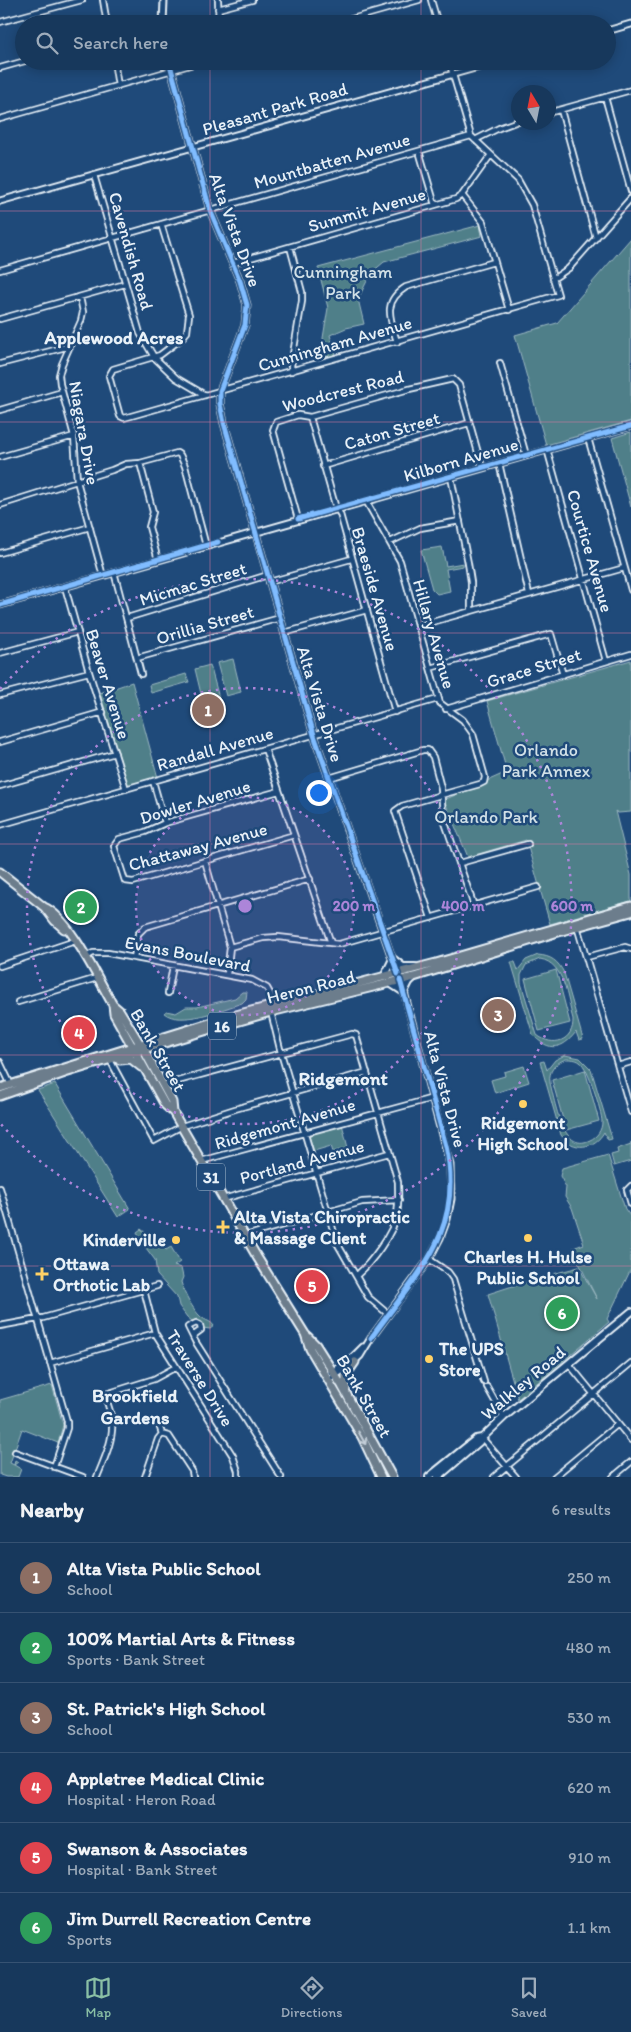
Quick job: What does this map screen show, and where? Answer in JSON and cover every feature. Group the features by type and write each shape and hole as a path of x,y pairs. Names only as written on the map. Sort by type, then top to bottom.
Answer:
{"main road":[{"name":"Bank Street","path":"0,872 44,907 55,922 69,932 112,1005 114,1014 123,1030 151,1063 172,1102 173,1112"},
{"name":"Heron Road","path":"0,1096 59,1075 110,1060 137,1048 276,1004 384,977 414,977 631,906"},
{"name":"Heron Road","path":"0,1088 116,1051 168,1042 271,1012 390,983 399,977 436,963 577,924 631,912"},
{"path":"384,977 393,959 408,968 436,963"},
{"path":"390,983 404,992 414,977"},
{"name":"Bank Street","path":"112,1005 120,1011 148,1075 166,1105 182,1126 223,1199 305,1334 316,1345 381,1477"},
{"path":"116,1051 124,1044 123,1030"},
{"path":"151,1063 152,1051 168,1042"},
{"path":"110,1060 131,1060 148,1075"},
{"name":"Walkley Road","path":"429,1477 631,1312"},
{"path":"350,1399 345,1387 345,1380 355,1362"},
{"name":"Bank Street","path":"330,1375 350,1399 392,1477"},
{"name":"Walkley Road","path":"438,1477 479,1442 479,1438"}],"street":[{"path":"26,15 82,0"},
{"path":"103,0 106,15"},
{"path":"163,15 164,0"},
{"path":"218,0 218,15"},
{"path":"218,9 252,0"},
{"path":"366,15 419,0"},
{"path":"431,0 435,15"},
{"path":"0,22 15,18"},
{"path":"616,28 631,24"},
{"path":"0,68 15,64"},
{"path":"115,70 118,86"},
{"path":"0,119 174,70"},
{"path":"451,70 471,136 490,156 509,170 526,193 539,228 553,279 569,268 631,198"},
{"name":"Pleasant Park Road","path":"0,201 467,70"},
{"name":"Alta Vista Drive","path":"171,71 210,210 245,295 247,315 240,340 224,376 220,391 220,404 224,423 314,734 404,992 450,1165 451,1188 446,1220 440,1238 429,1259 355,1362 330,1375"},
{"path":"556,111 631,90"},
{"path":"605,97 631,191"},
{"path":"560,110 596,238"},
{"path":"474,140 511,123"},
{"name":"Mountbatten Avenue","path":"0,270 471,136"},
{"path":"419,151 435,205"},
{"path":"490,156 462,195 482,222 509,310"},
{"name":"Cavendish Road","path":"94,175 140,333 154,357 176,378 205,395"},
{"name":"Summit Avenue","path":"233,263 435,205 462,195"},
{"path":"154,357 160,355 181,339 186,332 189,315 161,224"},
{"path":"290,247 302,292 291,366 292,371"},
{"path":"397,342 389,309 397,293 406,287 494,262"},
{"name":"Cunningham Avenue","path":"154,357 113,369 109,376 120,416 124,418 558,295 553,279"},
{"path":"0,319 125,284"},
{"name":"Niagara Drive","path":"80,297 83,312 82,321 70,346 60,375 62,392 74,436 77,481 103,576"},
{"path":"0,364 70,346"},
{"path":"500,363 526,456"},
{"name":"Woodcrest Road","path":"298,519 273,430 276,422 298,415 310,417 409,389 453,379 459,385 482,468"},
{"path":"0,410 62,392"},
{"name":"Braeside Avenue","path":"310,417 323,466 336,508 340,514 351,560 395,712"},
{"name":"Caton Street","path":"323,466 469,423"},
{"name":"Kilborn Avenue","path":"0,605 336,508 631,426"},
{"path":"0,457 74,436"},
{"path":"588,438 631,590"},
{"name":"Courtice Avenue","path":"547,449 606,661"},
{"path":"0,505 126,464 140,464 175,454 180,455 185,466 206,546"},
{"path":"499,463 529,594"},
{"path":"140,464 154,512 150,527 158,560"},
{"path":"451,477 471,582 471,611"},
{"name":"Hillary Avenue","path":"366,501 400,561 438,699 446,709 463,720 473,734 485,776 484,782 480,784 398,808 395,811 431,918"},
{"path":"390,542 420,528 460,521"},
{"path":"0,553 90,527"},
{"path":"270,582 351,560"},
{"path":"418,626 624,568"},
{"path":"114,572 141,674"},
{"name":"Micmac Street","path":"127,618 268,576"},
{"name":"Beaver Avenue","path":"65,587 89,672 126,789"},
{"path":"284,633 367,610"},
{"name":"Orillia Street","path":"137,658 280,618"},
{"path":"0,653 78,632"},
{"path":"430,668 551,634 563,675"},
{"name":"Grace Street","path":"446,709 631,654"},
{"path":"0,695 89,672"},
{"name":"Randall Avenue","path":"0,825 438,699"},
{"path":"0,742 103,712"},
{"path":"265,749 331,943"},
{"path":"329,778 428,750 439,777 442,817 474,906"},
{"path":"0,786 115,753"},
{"path":"153,781 165,823"},
{"name":"Dowler Avenue","path":"119,839 145,832 165,823 280,791"},
{"name":"Chattaway Avenue","path":"119,839 114,846 115,851 121,873 125,881 128,882 294,835"},
{"path":"460,863 528,844"},
{"path":"205,861 230,947 227,974"},
{"path":"134,958 138,934 141,929 310,879"},
{"path":"230,947 263,938 278,937 339,944 538,886"},
{"path":"577,924 631,1112"},
{"path":"0,966 75,941"},
{"path":"587,958 625,947 631,949"},
{"name":"Evans Boulevard","path":"85,958 93,953 101,952 252,980 261,984 271,994 276,1004"},
{"path":"168,993 173,966"},
{"path":"18,1002 97,978"},
{"path":"271,1012 281,1053 337,1243 368,1297 388,1314"},
{"path":"163,1085 352,1034 356,1035 398,1182 399,1200 397,1214 391,1230 364,1268 356,1276"},
{"path":"110,1060 122,1086 154,1141 182,1126 293,1092 367,1072"},
{"path":"0,1062 11,1085"},
{"path":"618,1066 631,1062"},
{"name":"Ridgemont Avenue","path":"201,1161 433,1098"},
{"name":"Portland Avenue","path":"223,1199 389,1153"},
{"path":"631,1186 628,1193 631,1204"},
{"path":"0,1188 67,1421 67,1428 54,1467"},
{"path":"245,1236 362,1202 399,1200"},
{"path":"429,1259 448,1272 453,1279 484,1382"},
{"path":"0,1326 157,1286"},
{"name":"Traverse Drive","path":"144,1290 155,1333 233,1456 238,1477"},
{"path":"50,1363 155,1333"},
{"path":"194,1335 195,1341 281,1477"},
{"name":"Alta Vista Drive","path":"330,1375 349,1361 371,1338"},
{"path":"494,1477 631,1363"},
{"path":"569,1364 631,1440"},
{"path":"97,1477 111,1436 112,1420 106,1394 154,1379 176,1366"},
{"path":"487,1387 504,1417"},
{"path":"554,1477 618,1424"},
{"path":"159,1425 162,1434"},
{"path":"145,1477 162,1434"},
{"path":"162,1434 169,1436 192,1471 193,1477"},
{"path":"479,1438 516,1477"},
{"path":"15,1452 83,1477"},
{"path":"613,1477 631,1462"}],"green space":[{"name":"Cunningham Park","path":"480,225 482,236 384,262 371,273 358,299 364,324 346,328 330,335 336,355 327,358 323,338 328,308 318,268"},
{"path":"631,238 631,421 546,445 515,335 557,323"},
{"path":"631,432 631,507 612,438"},
{"path":"442,547 446,566 463,563 463,566 446,569 450,591 437,594 432,589 421,550"},
{"path":"233,659 241,692 226,696 217,663"},
{"path":"631,660 631,812 618,813 615,811 631,875 631,901 550,924 526,840 468,857 444,800 507,772 487,701"},
{"path":"210,665 219,698 203,702 195,669"},
{"path":"186,674 189,682 151,693 149,685"},
{"path":"132,682 158,778 128,786 100,693"},
{"path":"538,955 550,958 559,965 564,973 583,1039 579,1040 576,1032 566,1042 555,1047 544,1044 533,1035 511,962 515,962 518,970 526,960","holes":["540,959 555,967 564,983 573,1019 570,1033 561,1040 556,1041 543,1039 537,1035 521,983 521,975 526,965"]},
{"path":"556,970 570,1023 539,1031 525,979"},
{"path":"242,992 247,992 246,999 242,1003 202,1016 181,1018 171,1017 164,1013 166,1011 176,1013 186,1007 197,1007 235,998"},
{"path":"565,1055 580,1058 591,1069 612,1139 608,1140 604,1132 600,1138 590,1145 578,1146 572,1144 561,1135 540,1062 544,1061 547,1070 555,1060","holes":["566,1059 580,1062 587,1072 597,1100 602,1122 601,1128 597,1135 590,1140 580,1142 573,1140 566,1133 557,1113 550,1075 553,1068"]},
{"path":"524,1066 529,1082 495,1093 491,1080 505,1076 504,1072"},
{"path":"585,1070 599,1121 566,1130 552,1080"},
{"path":"55,1084 130,1209 118,1217 38,1090"},
{"path":"342,1124 348,1148 333,1152 331,1146 314,1151 309,1136 312,1133"},
{"path":"631,1144 631,1161 614,1166 611,1155 618,1153 617,1149"},
{"path":"608,1155 625,1209 631,1217 631,1269 607,1319 609,1322 518,1399 488,1294 579,1267 597,1299 573,1248 584,1244 572,1208 565,1197 566,1187 560,1176 562,1168"},
{"path":"141,1229 148,1235 152,1243 159,1239 166,1250 171,1247 180,1262 174,1266 181,1268 183,1277 181,1282 187,1296 198,1314 214,1326 210,1329 203,1328 197,1319 192,1321 187,1317 179,1306 177,1297 157,1275 155,1260 140,1240 137,1232"},
{"path":"52,1385 63,1425 58,1443 22,1429 10,1463 21,1469 18,1477 0,1475 0,1400"}],"cycle path":[{"path":"171,70 210,210 240,281 247,305 245,325 220,391 220,404 224,423 314,735 398,974"},
{"path":"298,519 631,426"},
{"path":"0,605 218,542"},
{"path":"371,1338 420,1272 433,1250 443,1228 449,1204 450,1177 446,1146 400,980"}],"place":[{"name":"Alta Vista Public School","path":"208,710"},
{"name":"100% Martial Arts & Fitness","path":"81,907"},
{"name":"St. Patrick's High School","path":"498,1015"},
{"name":"Appletree Medical Clinic","path":"79,1033"},
{"name":"Ridgemont High School","path":"523,1104"},
{"name":"Alta Vista Chiropractic & Massage Client","path":"223,1227"},
{"name":"Charles H. Hulse Public School","path":"528,1238"},
{"name":"Kinderville","path":"176,1240"},
{"name":"Ottawa Orthotic Lab","path":"42,1274"},
{"name":"Swanson & Associates","path":"312,1286"},
{"name":"Jim Durrell Recreation Centre","path":"562,1313"},
{"name":"The UPS Store","path":"429,1359"}],"district":[{"name":"Applewood Acres","path":"114,337"},
{"name":"Ridgemont","path":"343,1078"},
{"name":"Brookfield Gardens","path":"135,1406"}],"park label":[{"name":"Orlando Park Annex","path":"546,760"},
{"name":"Orlando Park","path":"486,817"}]}
